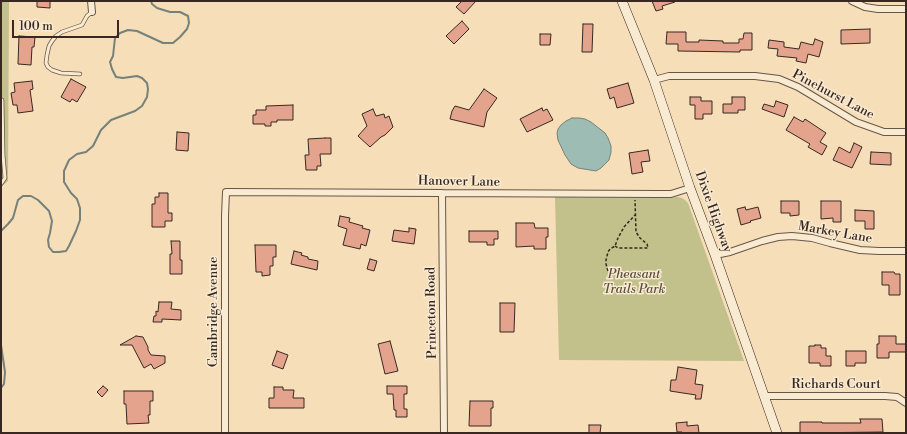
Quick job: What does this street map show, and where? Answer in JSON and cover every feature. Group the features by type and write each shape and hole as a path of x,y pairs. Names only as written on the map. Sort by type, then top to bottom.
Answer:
{"main road":[{"name":"Dixie Highway","path":"622,1 654,80 690,188 777,433"}],"street":[{"path":"91,1 92,12"},
{"path":"852,1 865,7 878,9 906,9"},
{"name":"Pinehurst Lane","path":"654,80 668,76 755,76 779,79 798,87 856,122 884,132 906,132"},
{"name":"Hanover Lane","path":"226,192 671,194 690,188"},
{"name":"Cambridge Avenue","path":"225,433 226,192"},
{"name":"Princeton Road","path":"442,192 444,433"},
{"name":"Markey Lane","path":"715,255 730,252 778,237 792,236 812,238 860,250 906,251"},
{"name":"Richards Court","path":"764,396 885,396 896,398 906,403"}],"lane":[{"path":"80,74 61,73 52,70 46,63 47,55 49,46 56,36 62,32 82,25 87,16 92,12"},
{"path":"1,184 5,178 2,100"}],"path":[{"path":"615,246 618,248 648,248 647,244 636,232 635,194"},
{"path":"608,271 606,256 610,249 615,246 624,227 635,215"}],"green space":[{"path":"1,1 9,1 8,181 1,187"},
{"name":"Pheasant Trails Park","path":"555,197 678,197 685,200 688,203 744,361 559,360"}],"water":[{"path":"572,118 585,119 591,122 605,133 608,138 611,146 609,160 596,171 578,168 571,164 558,140 558,129 566,121"}],"building":[{"path":"37,1 50,1 50,8 37,7"},
{"path":"462,1 476,1 464,14 456,7"},
{"path":"652,1 675,2 662,6 663,9 656,11"},
{"path":"462,21 469,29 454,44 446,36"},
{"path":"583,24 593,24 592,52 582,52"},
{"path":"870,29 870,43 841,44 841,30"},
{"path":"667,32 686,32 686,42 699,42 699,40 723,41 723,43 739,43 739,39 743,39 744,33 752,33 752,50 740,50 740,52 678,51 678,44 666,44"},
{"path":"540,34 551,34 550,45 540,45"},
{"path":"19,36 35,37 34,47 32,47 31,65 18,64"},
{"path":"815,39 823,42 819,57 808,54 806,63 796,61 797,58 777,56 778,49 768,48 769,40 784,42 784,47 799,49 801,42 813,45"},
{"path":"71,79 86,87 77,102 72,99 70,102 61,97"},
{"path":"32,81 33,89 30,90 33,111 18,113 17,105 13,105 11,93 15,92 14,83"},
{"path":"628,83 634,103 617,108 614,97 610,99 607,89"},
{"path":"484,89 497,98 487,112 484,127 450,119 455,106 469,110"},
{"path":"690,97 701,97 701,101 712,101 712,114 703,114 703,119 695,119 695,105 690,105"},
{"path":"732,97 745,97 745,110 738,110 738,113 723,113 723,104 732,104"},
{"path":"776,101 788,105 784,117 762,109 764,104 774,107"},
{"path":"293,105 293,120 277,120 277,122 271,122 271,126 265,126 265,124 253,124 253,115 256,115 256,110 266,110 266,106"},
{"path":"542,108 543,111 547,109 553,120 527,132 520,119"},
{"path":"373,109 376,116 384,114 385,118 389,116 393,127 370,147 358,136 367,126 362,114"},
{"path":"794,117 803,122 805,119 826,133 820,142 827,146 822,155 808,147 810,144 786,130"},
{"path":"177,132 189,133 188,151 176,150"},
{"path":"331,138 331,154 320,154 321,166 317,166 317,170 306,170 305,155 309,155 308,139"},
{"path":"854,143 862,147 852,168 833,160 839,147 850,153"},
{"path":"648,150 650,161 641,162 643,172 632,174 629,153"},
{"path":"871,152 891,153 891,165 870,164"},
{"path":"159,193 168,193 168,213 172,213 172,221 165,221 165,227 152,227 152,204 155,204 155,197 159,197"},
{"path":"781,201 799,201 799,215 790,216 790,213 781,213"},
{"path":"821,201 841,201 841,222 833,222 833,218 821,219"},
{"path":"745,207 746,210 758,207 761,218 741,225 737,209"},
{"path":"855,210 874,211 874,229 865,229 865,221 855,221"},
{"path":"340,216 350,218 349,222 363,226 362,228 370,230 366,246 361,244 360,249 343,245 347,229 338,226"},
{"path":"516,223 534,223 535,228 548,228 546,249 534,249 534,246 516,247"},
{"path":"409,228 416,229 414,244 392,241 394,230 409,232"},
{"path":"469,231 498,231 498,239 494,239 494,245 487,245 487,242 469,242"},
{"path":"171,241 180,241 182,274 170,274 170,254 172,254"},
{"path":"255,245 276,245 276,257 273,257 273,266 270,266 270,275 262,276 262,272 256,272"},
{"path":"294,251 302,253 301,255 308,257 308,259 318,261 317,270 291,264"},
{"path":"370,259 377,261 374,271 367,269"},
{"path":"882,272 894,272 895,274 900,274 900,295 889,295 889,285 882,285"},
{"path":"159,302 172,302 171,309 181,310 181,320 162,319 162,322 153,322 154,316 156,316 156,311 158,312"},
{"path":"500,303 515,303 514,332 500,332"},
{"path":"136,336 143,337 151,355 165,356 165,363 154,369 151,364 144,368 132,345 120,345"},
{"path":"879,336 896,336 896,344 906,344 906,352 889,352 889,358 877,358 877,344 879,344"},
{"path":"390,341 398,371 385,374 378,344"},
{"path":"821,345 821,348 826,348 826,356 831,356 831,366 820,366 820,363 809,363 809,346"},
{"path":"277,351 288,355 283,369 272,365"},
{"path":"846,351 866,351 866,363 855,363 855,366 846,366"},
{"path":"678,367 697,370 695,384 703,385 701,399 695,399 696,395 670,391 671,380 676,380"},
{"path":"103,386 108,390 102,397 97,392"},
{"path":"387,386 407,386 407,394 404,394 404,409 407,409 407,417 396,417 393,394 387,394"},
{"path":"274,387 283,387 283,390 294,390 293,398 304,398 304,408 269,408 269,398 274,398"},
{"path":"124,391 153,391 153,401 150,401 150,415 148,415 149,423 127,424"},
{"path":"470,401 493,401 493,408 491,408 491,426 469,426"},
{"path":"860,419 882,419 883,432 800,433 800,422 861,423"},
{"path":"687,422 687,426 698,425 699,433 677,432 676,423"},
{"path":"589,425 601,425 600,433 589,433"}],"waterway":[{"path":"1,231 13,218 18,200 23,196 31,196 38,200 49,211 52,221 48,240 49,247 53,252 66,251 80,220 80,208 77,199 64,182 64,171 69,160 77,154 86,152 93,146 101,130 111,120 135,111 142,106 147,97 147,83 142,78 137,76 123,78 116,77 110,62 113,56 115,38 120,33 128,30 137,31 163,43 173,43 187,29 189,23 188,16 180,12 170,12 157,8 151,1"},
{"path":"1,345 5,372 4,384 1,388"}]}
